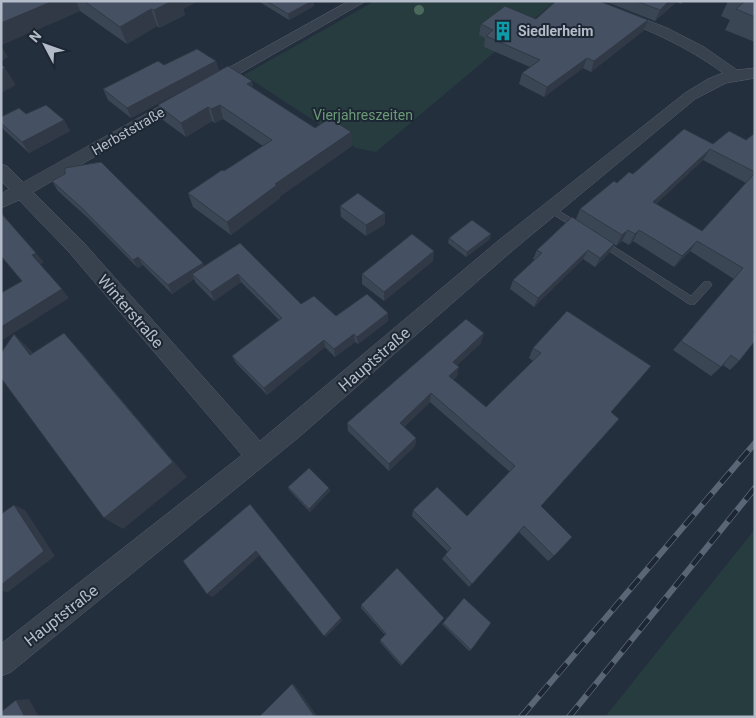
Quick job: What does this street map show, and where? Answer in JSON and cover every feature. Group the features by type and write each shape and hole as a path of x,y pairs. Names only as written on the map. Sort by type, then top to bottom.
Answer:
{"street":[{"name":"Herbststraße","path":"1,202 359,1"},
{"path":"585,1 607,5 692,46 716,60 733,74"},
{"name":"Hauptstraße","path":"1,662 258,456 550,209 690,96 712,82 733,74 755,73"},
{"name":"Winterstraße","path":"1,170 76,247 258,456"}],"lane":[{"path":"550,209 584,230"},
{"path":"592,236 692,301 707,285"}],"green space":[{"name":"Vierjahreszeiten","path":"375,1 555,1 376,152 356,148 244,75"},
{"path":"755,529 755,717 605,717"}],"building":[{"path":"1,1 53,1 1,23"},
{"path":"84,1 172,1 154,10 151,9 120,27"},
{"path":"267,1 312,1 288,14"},
{"path":"556,1 599,1 648,20 594,61 587,58 547,87 522,73 540,60 486,36 493,30 481,24 505,6 536,19"},
{"path":"636,1 669,1 660,10"},
{"path":"745,1 755,1 755,17 736,9"},
{"path":"197,49 216,61 127,108 103,89 158,61 164,65"},
{"path":"228,66 252,81 247,84 315,128 330,118 351,132 275,184 277,185 227,222 188,193 272,140 220,105 211,109 208,107 181,123 158,105"},
{"path":"46,105 64,120 22,142 1,123 1,117 19,108 26,114"},
{"path":"684,129 713,144 729,131 746,140 755,133 755,172 710,149 653,202 702,231 755,173 755,330 753,332 755,333 755,341 739,361 731,355 721,367 681,341 743,268 697,241 682,256 639,230 635,234 628,230 622,235 580,209 614,181 617,183 629,172 633,174"},
{"path":"101,162 203,263 168,285 138,257 133,260 83,209 52,181 65,174 65,168"},
{"path":"358,193 385,213 366,225 340,206"},
{"path":"1,213 36,253 32,255 62,289 1,327 1,293 22,281 1,256"},
{"path":"572,217 614,244 600,258 588,250 538,298 513,280 542,253 537,250"},
{"path":"472,220 491,234 467,252 449,238"},
{"path":"412,234 434,251 384,292 362,274"},
{"path":"240,243 301,304 314,296 336,316 367,294 388,313 357,337 354,334 334,349 324,340 264,388 232,356 282,318 238,274 211,292 192,274"},
{"path":"567,311 651,366 611,412 619,419 541,506 572,537 554,556 524,526 472,584 445,555 451,548 413,510 437,487 467,516 515,466 431,393 400,423 416,438 389,464 347,423 466,319 484,333 453,362 459,367 449,376 486,407 541,353 533,348"},
{"path":"64,333 173,462 104,518 1,378 1,353 14,334 30,355"},
{"path":"309,468 329,488 309,509 288,487"},
{"path":"250,504 341,618 324,636 256,551 207,594 183,561"},
{"path":"14,505 44,551 1,585 1,514"},
{"path":"397,568 444,618 402,665 380,640 386,634 361,605"},
{"path":"464,598 491,623 471,650 443,623"},
{"path":"292,684 315,717 259,717"},
{"path":"16,700 25,717 1,717 1,712"}],"railway":[{"path":"521,717 755,443"},
{"path":"569,717 755,488"}],"place":[{"name":"Siedlerheim","path":"503,31"}]}
